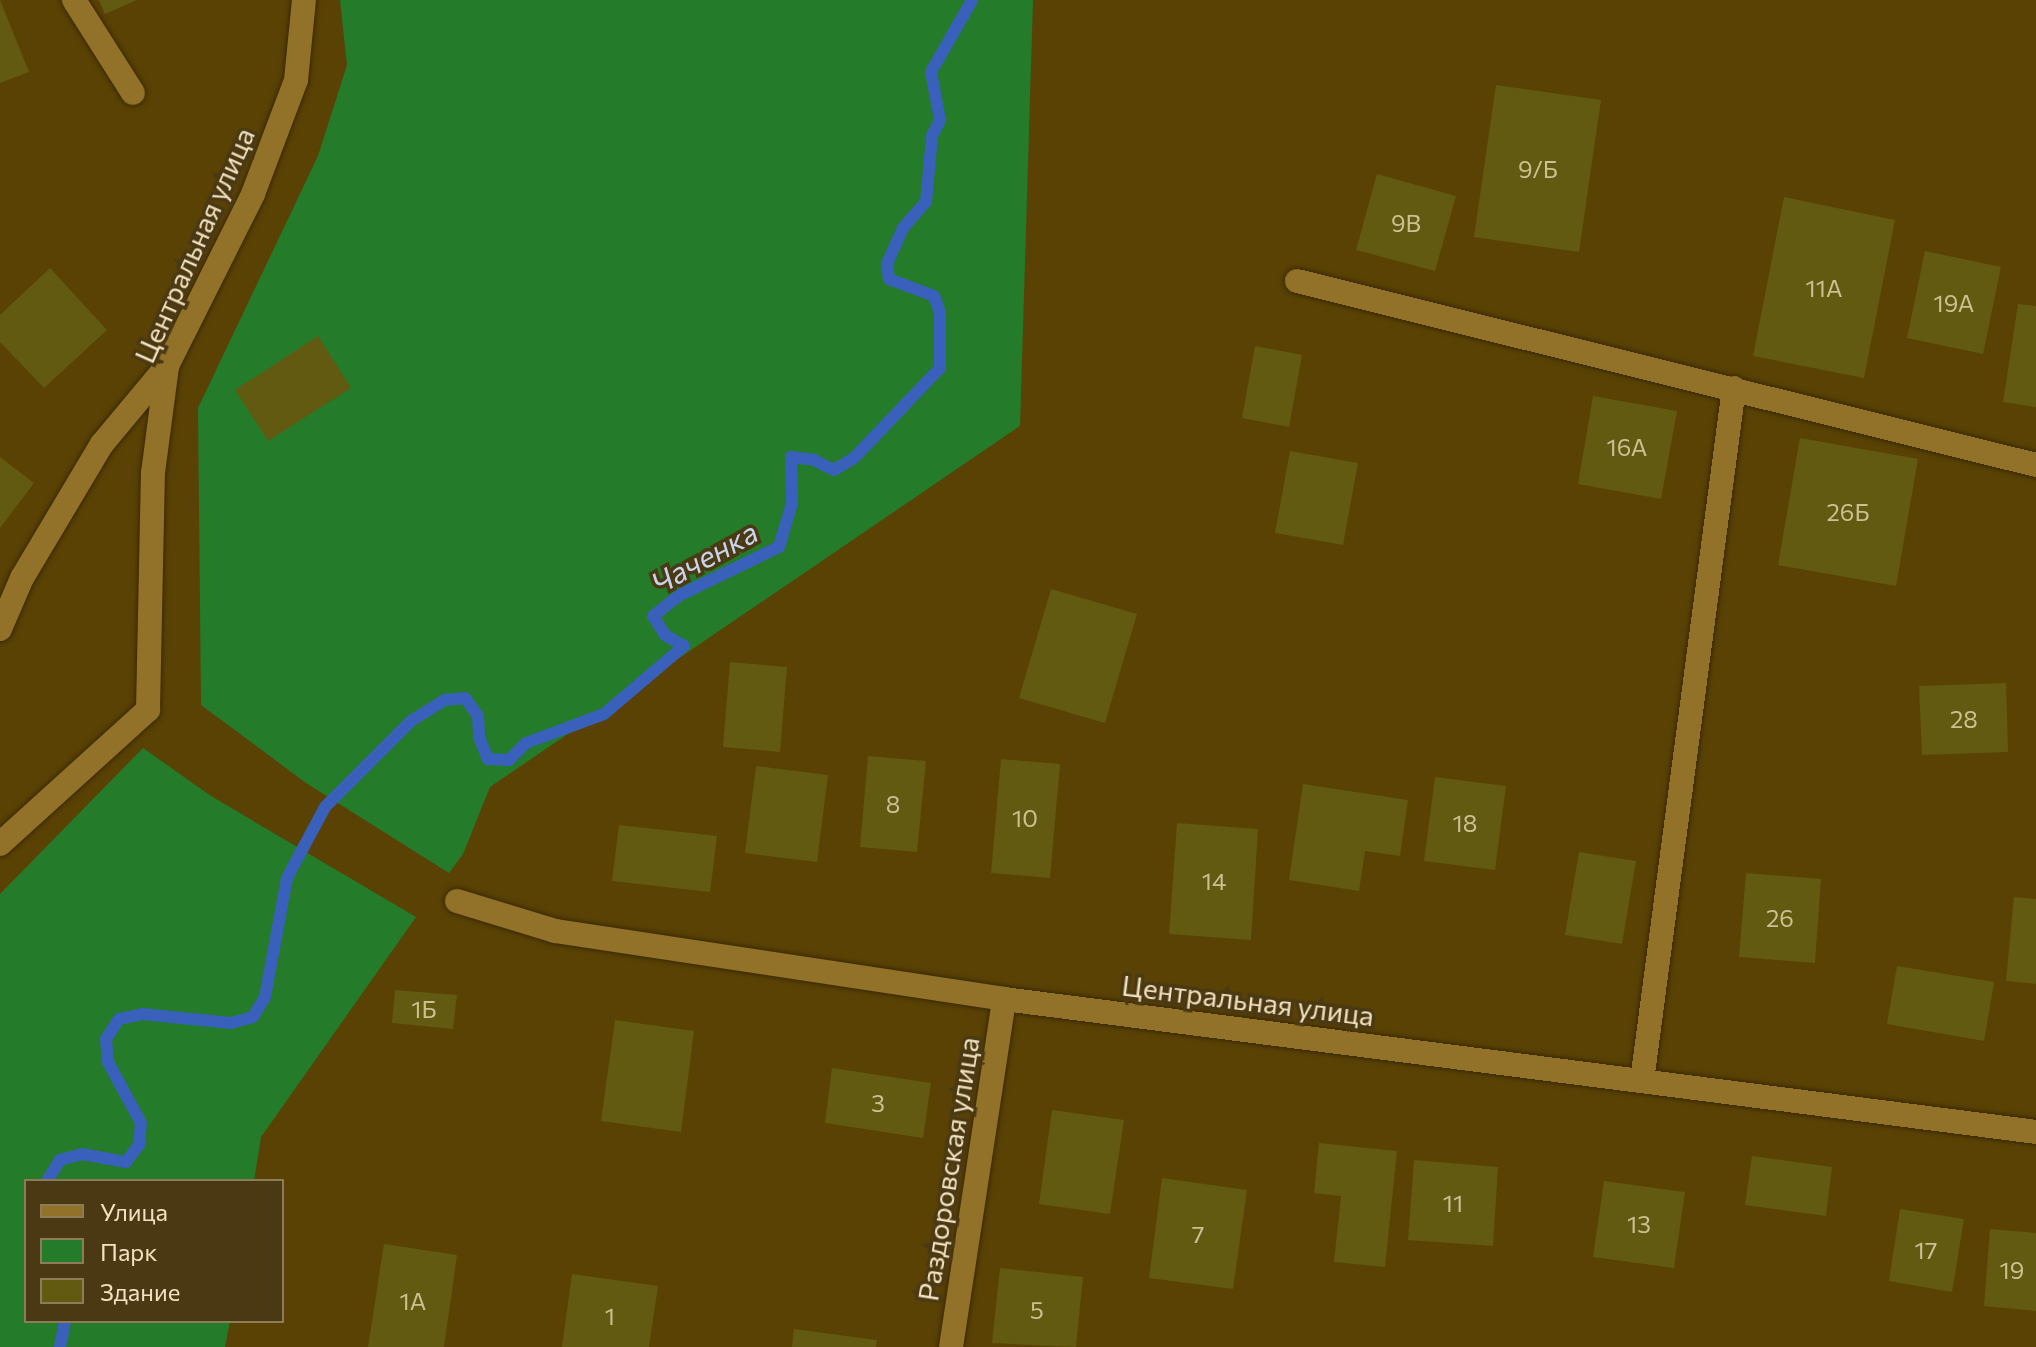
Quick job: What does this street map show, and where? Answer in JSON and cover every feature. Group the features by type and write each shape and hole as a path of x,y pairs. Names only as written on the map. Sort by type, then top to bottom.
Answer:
{"street":[{"path":"74,0 133,93"},
{"name":"Центральная улица","path":"0,844 148,710 153,473 167,366 253,194 296,80 304,0"},
{"path":"1297,281 2036,465"},
{"path":"0,629 22,578 102,444 167,366"},
{"path":"1642,1081 1734,388"},
{"name":"Центральная улица","path":"457,901 555,931 1004,999 2036,1132"},
{"name":"Раздоровская улица","path":"951,1347 1004,999"}],"green space":[{"path":"340,0 1033,0 1020,426 490,787 463,854 449,873 306,783 201,705 198,408 318,156 347,65"},
{"path":"143,748 211,796 416,917 261,1137 254,1179 24,1179 24,1323 230,1323 225,1347 0,1347 0,894"}],"building":[{"path":"0,0 29,72 0,83"},
{"path":"99,0 137,0 105,14"},
{"path":"1496,85 1601,100 1579,252 1474,237"},
{"path":"1377,174 1456,196 1435,271 1356,250"},
{"path":"1784,197 1895,220 1864,378 1753,356"},
{"path":"1925,251 2001,267 1983,354 1907,338"},
{"path":"50,268 107,330 44,388 0,342 0,315"},
{"path":"2018,304 2036,306 2036,407 2003,402"},
{"path":"318,336 351,388 268,441 235,390"},
{"path":"1255,346 1302,355 1289,427 1242,418"},
{"path":"1593,396 1677,411 1661,499 1578,484"},
{"path":"1800,438 1918,459 1896,586 1778,565"},
{"path":"1290,451 1358,463 1343,545 1275,533"},
{"path":"0,457 34,483 0,528"},
{"path":"1051,589 1137,614 1105,723 1019,698"},
{"path":"730,662 787,667 780,752 723,747"},
{"path":"2006,683 2008,752 1922,755 1919,686"},
{"path":"868,756 926,761 917,852 860,847"},
{"path":"1001,759 1060,764 1050,878 991,873"},
{"path":"756,766 828,775 817,862 745,853"},
{"path":"1435,777 1506,786 1495,870 1424,861"},
{"path":"1303,784 1408,800 1400,856 1365,851 1359,891 1289,880"},
{"path":"1177,823 1258,829 1251,940 1169,934"},
{"path":"619,825 717,836 710,892 612,881"},
{"path":"1579,852 1636,861 1622,944 1565,935"},
{"path":"1746,873 1821,879 1815,963 1739,957"},
{"path":"2014,897 2036,899 2036,984 2006,981"},
{"path":"1897,966 1994,982 1984,1041 1887,1024"},
{"path":"395,990 457,995 453,1029 392,1023"},
{"path":"615,1020 694,1031 681,1132 601,1121"},
{"path":"832,1068 931,1083 923,1138 825,1123"},
{"path":"1052,1110 1124,1120 1110,1214 1039,1204"},
{"path":"1319,1143 1397,1151 1385,1267 1334,1262 1341,1196 1314,1193"},
{"path":"1752,1156 1832,1167 1826,1216 1745,1205"},
{"path":"1414,1160 1498,1167 1493,1246 1408,1240"},
{"path":"1162,1178 1247,1190 1233,1289 1149,1278"},
{"path":"1604,1181 1685,1192 1674,1268 1593,1257"},
{"path":"1900,1209 1964,1219 1952,1292 1889,1281"},
{"path":"1990,1229 2036,1233 2036,1311 1984,1306"},
{"path":"384,1244 457,1255 444,1347 368,1347"},
{"path":"1000,1268 1083,1277 1076,1347 992,1343"},
{"path":"572,1274 658,1286 649,1347 562,1347"},
{"path":"794,1329 877,1340 876,1347 792,1347"}],"waterway":[{"name":"Чаченка","path":"48,1179 60,1160 82,1154 126,1162 139,1145 141,1123 108,1062 106,1039 119,1019 142,1014 231,1023 253,1017 265,997 287,878 325,807 411,721 444,700 465,698 478,716 479,737 488,759 509,760 526,743 604,714 684,646 665,635 653,616 680,595 779,547 792,503 791,457 814,460 834,470 854,458 940,368 940,313 934,296 889,279 887,264 903,228 926,202 932,136 940,120 931,72 972,0"},
{"name":"Чаченка","path":"60,1347 65,1323"}]}
